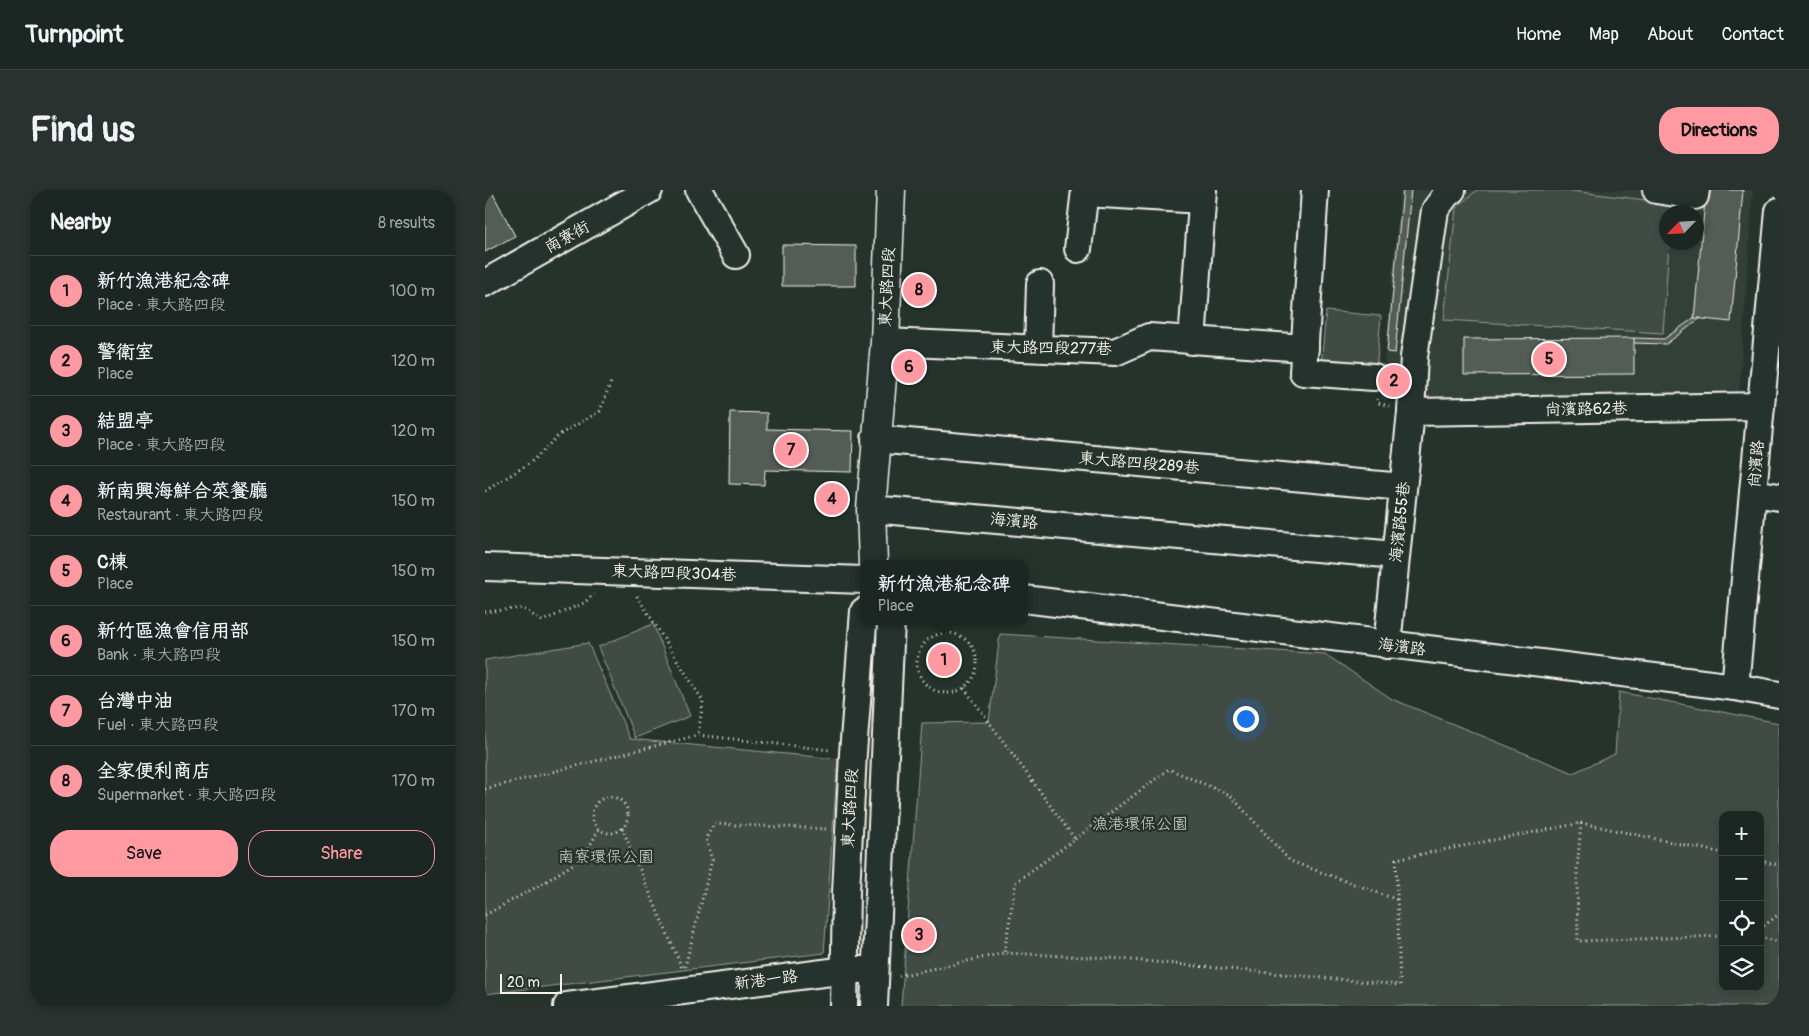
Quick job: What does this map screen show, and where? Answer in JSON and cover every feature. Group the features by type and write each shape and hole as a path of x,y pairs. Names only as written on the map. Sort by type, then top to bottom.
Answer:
{"main road":[{"name":"東大路四段","path":"873,560 871,508 875,439 885,342 891,190"}],"street":[{"name":"南寮街","path":"485,283 648,190"},
{"path":"699,190 736,255"},
{"path":"1315,190 1303,372 1374,377"},
{"path":"1656,190 1695,196 1696,190"},
{"path":"1078,249 1085,191 1203,195 1192,341"},
{"name":"海濱路55巷","path":"1387,645 1412,406 1414,357 1435,210 1446,192"},
{"name":"尚濱路","path":"1735,687 1779,211"},
{"path":"1038,348 1040,284"},
{"name":"東大路四段277巷","path":"885,342 1115,352 1149,337 1305,348"},
{"name":"尚濱路62巷","path":"1412,406 1761,406"},
{"name":"東大路四段289巷","path":"875,439 1403,487"},
{"path":"1753,493 1779,497"},
{"name":"海濱路","path":"871,508 1396,555"},
{"name":"東大路四段304巷","path":"485,567 860,580"},
{"name":"海濱路","path":"1028,600 1735,687 1779,695"},
{"name":"東大路四段","path":"844,1006 846,892 853,754 863,625"},
{"name":"東大路四段","path":"874,1006 886,973 891,625"},
{"name":"新港一路","path":"567,1006 846,970 886,973"}],"path":[{"path":"485,491 530,463 559,435 600,411 611,382"},
{"path":"485,612 522,608 542,622 584,603 596,592"},
{"path":"635,592 703,701 698,735"},
{"path":"955,633 964,637 976,653 977,672 964,688 955,693 940,692 927,686 920,678 917,658 920,648 935,635 955,633"},
{"path":"964,688 1075,839"},
{"path":"485,789 698,735 853,754"},
{"path":"1004,953 1016,882 1169,769 1230,795 1291,861 1397,900"},
{"path":"618,798 627,806 628,818 622,828 611,833 599,829 593,820 594,808 601,799 618,798"},
{"path":"886,973 1004,953 1111,958 1401,985 1396,859 1581,823 1719,852"},
{"path":"1581,823 1577,870 1578,941 1719,936"},
{"path":"622,828 684,972 713,860 706,838 714,824 833,829"},
{"path":"485,915 542,884 584,857 599,829"},
{"path":"1764,862 1779,865"},
{"path":"1764,926 1779,914"},
{"path":"1764,938 1779,942"}],"shaded area":[{"path":"1400,190 1753,190 1739,396 1381,399"}],"green space":[{"path":"1477,190 1562,190 1671,203 1671,205 1659,205 1659,250 1669,250 1663,333 1444,320 1456,208"},
{"path":"1326,311 1381,316 1376,371 1321,366"},
{"path":"653,624 690,716 635,738 598,647"},
{"name":"漁港環保公園","path":"1000,634 1325,654 1392,699 1573,773 1615,754 1619,692 1779,723 1779,1006 901,1006 922,723 989,722"},
{"name":"南寮環保公園","path":"588,643 630,739 838,759 824,953 485,994 485,660"}],"building":[{"path":"485,190 491,190 515,236 485,252"},
{"path":"1403,190 1411,190 1395,353 1387,352"},
{"path":"1706,190 1743,190 1731,322 1694,318 1700,250 1704,250"},
{"path":"782,245 856,246 856,286 782,286"},
{"path":"1694,318 1701,318 1666,344 1633,343 1634,338 1664,339"},
{"path":"1634,338 1634,374 1464,375 1464,339"},
{"path":"1389,373 1400,374 1399,389 1388,388"},
{"path":"730,412 767,413 767,429 853,431 852,472 765,470 764,485 729,484"},
{"path":"918,924 927,928 929,941 921,947 910,942 909,929"}],"place":[{"name":"全家便利商店","path":"919,290"},
{"name":"C棟","path":"1549,359"},
{"name":"新竹區漁會信用部","path":"909,367"},
{"name":"警衛室","path":"1394,381"},
{"name":"台灣中油","path":"791,450"},
{"name":"新南興海鮮合菜餐廳","path":"832,499"},
{"name":"新竹漁港紀念碑","path":"944,660"},
{"name":"結盟亭","path":"919,935"}]}
